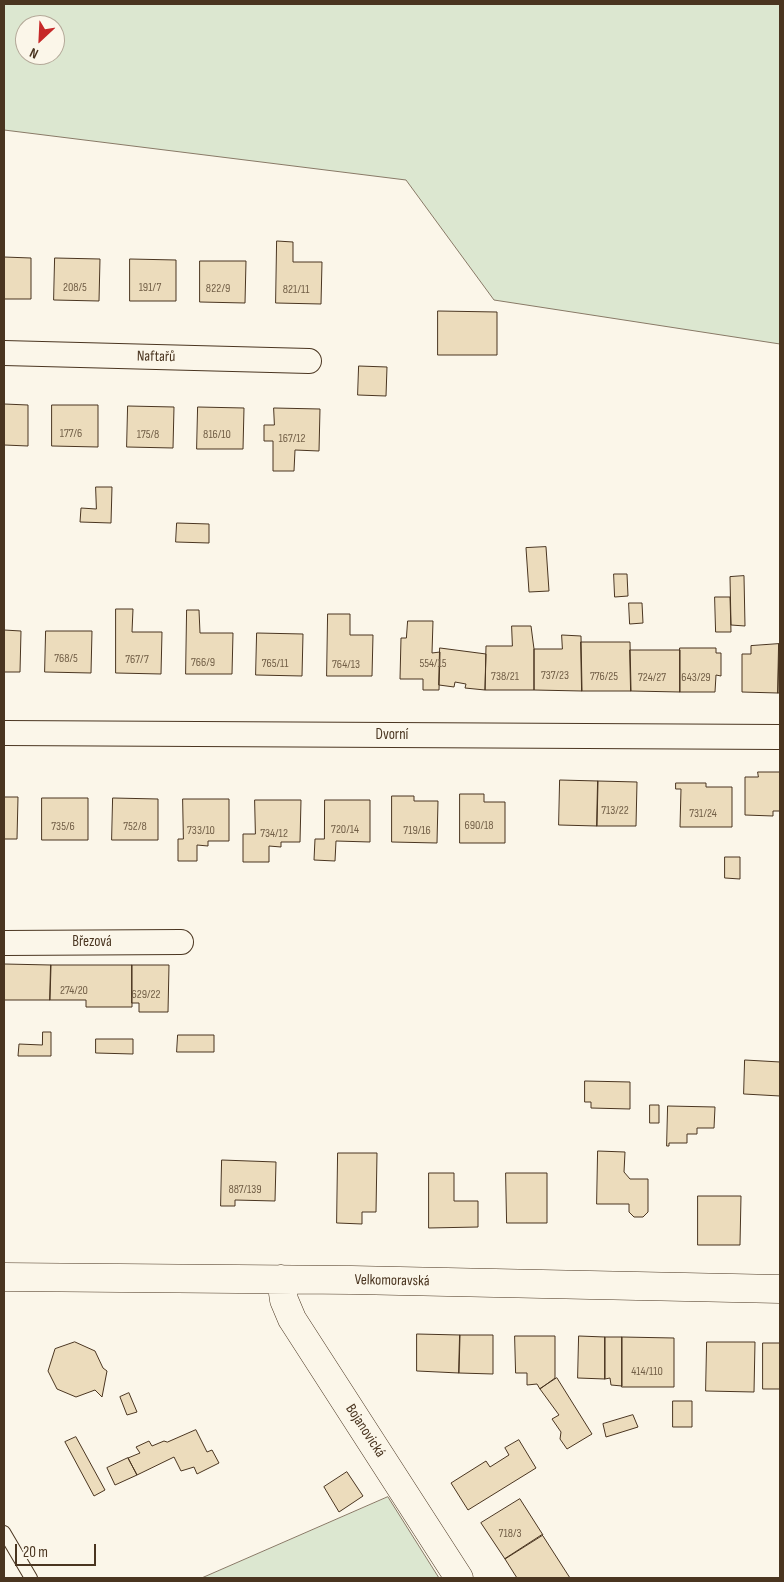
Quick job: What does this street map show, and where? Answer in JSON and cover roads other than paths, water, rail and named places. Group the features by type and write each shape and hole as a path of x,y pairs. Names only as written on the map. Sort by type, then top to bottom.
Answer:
{"street":[{"name":"Naftařů","path":"4,353 309,361"},
{"name":"Dvorní","path":"4,733 780,737"},
{"name":"Březová","path":"4,943 181,942"},
{"name":"Velkomoravská","path":"4,1277 281,1279 780,1289"},
{"name":"Bojanovická","path":"281,1279 284,1300 292,1319 459,1578"}],"lane":[{"path":"4,1532 31,1578"}]}
